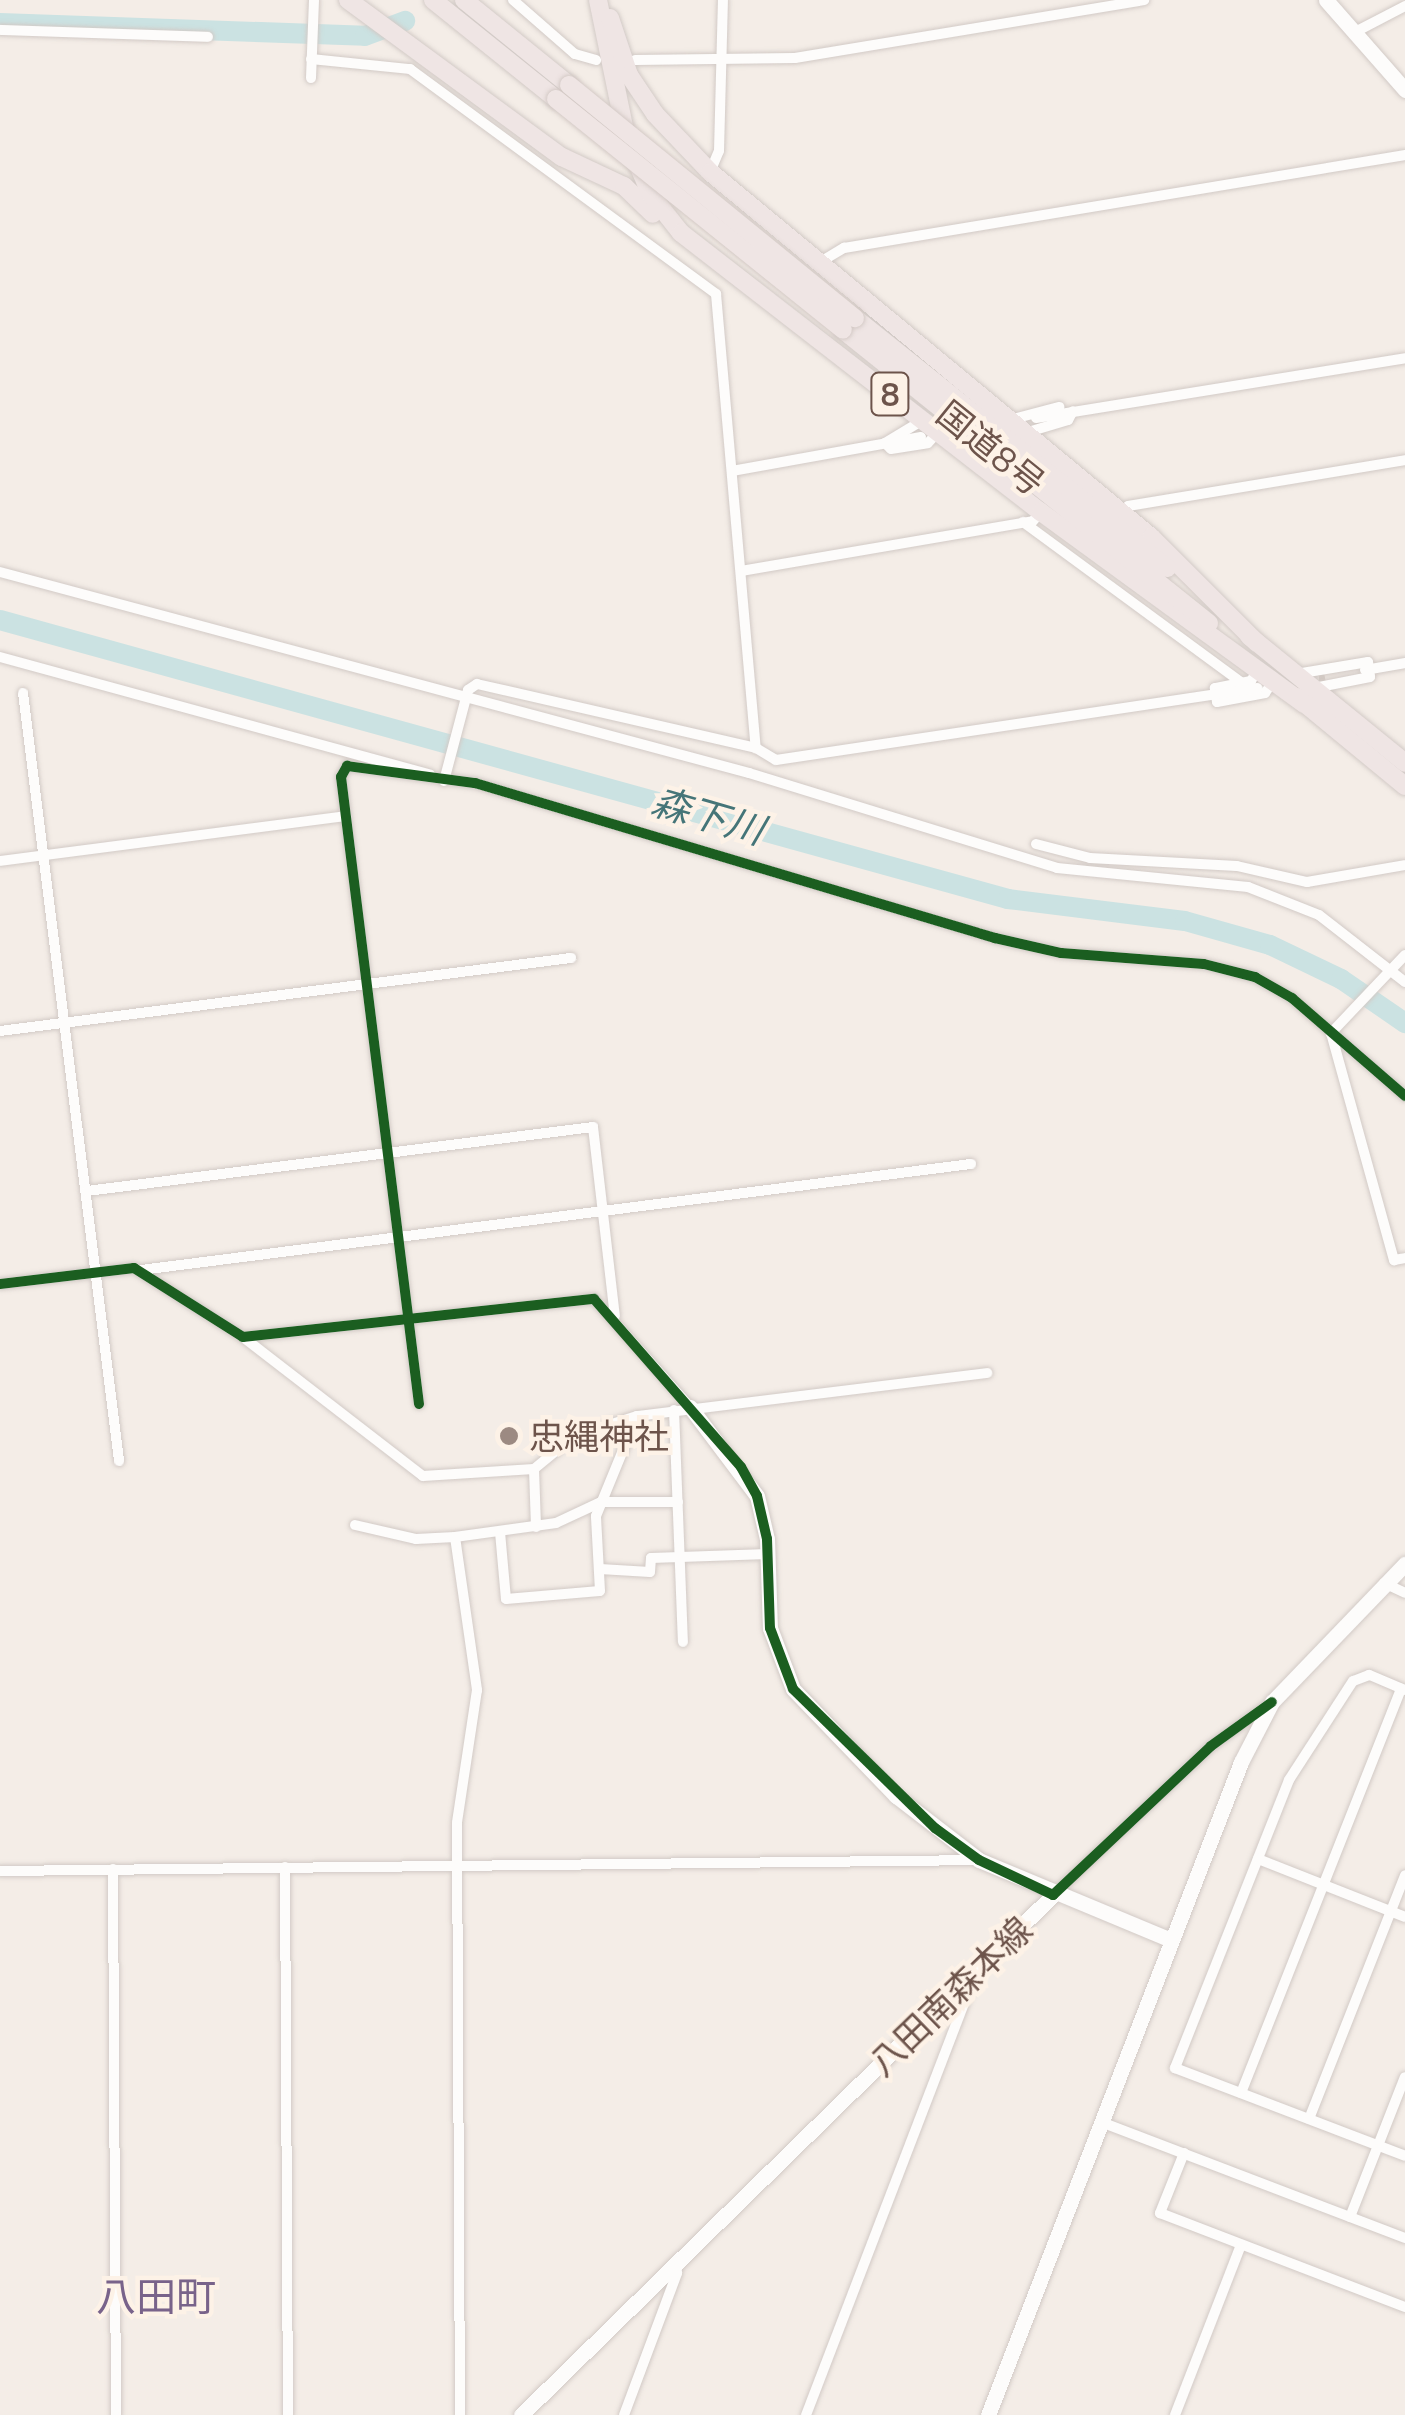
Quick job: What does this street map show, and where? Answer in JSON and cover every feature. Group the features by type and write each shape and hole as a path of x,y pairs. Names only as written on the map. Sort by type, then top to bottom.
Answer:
{"highway":[{"path":"348,0 562,157 624,186 676,240 706,258"},
{"name":"国道8号","path":"433,0 562,92 849,324 1405,762"},
{"name":"国道8号","path":"464,0 562,92"},
{"name":"8","path":"598,0 614,92 642,181 660,210 706,258 1257,681 1314,689"},
{"name":"8","path":"607,0 629,75 655,114 710,172 1012,419 1032,425 1257,643"},
{"name":"国道8号","path":"849,324 1296,674 1405,786"}],"main road":[{"path":"1326,0 1405,90"},
{"path":"682,1408 757,1496 768,1554 770,1628 793,1688 896,1796 979,1860 1053,1895"},
{"path":"988,2415 1171,1940 1272,1702 1405,1564"},
{"name":"八田南森本線","path":"521,2415 1053,1895 1171,1940"}],"street":[{"path":"311,78 314,0"},
{"path":"513,0 575,54 596,60"},
{"path":"710,172 719,152 723,0"},
{"path":"635,60 795,58 1144,0"},
{"path":"1357,31 1405,6"},
{"path":"0,30 208,37"},
{"path":"311,59 410,68 716,294 756,748"},
{"path":"822,262 844,248 1405,155"},
{"path":"1032,425 1068,420 1074,412 1405,358"},
{"path":"1012,419 1069,406 1074,412"},
{"path":"732,471 885,443 927,430 928,443 891,449 885,443"},
{"path":"1126,516 1128,506 1405,460"},
{"path":"740,572 1024,522 1041,512"},
{"path":"1024,522 1215,663 1257,681 1264,693 1217,702 1215,663"},
{"path":"0,572 466,697 1058,868 1248,886 1320,914 1405,982"},
{"path":"0,657 444,778"},
{"path":"1296,674 1368,662 1370,677 1314,689"},
{"path":"1369,669 1405,663"},
{"path":"444,778 466,697 477,684 756,748 776,760 796,760 1257,681"},
{"path":"23,693 119,1461"},
{"path":"419,1404 341,777 347,766 476,783 651,832 995,938 1061,953 1204,964 1255,977 1292,998 1333,1030 1405,1096"},
{"path":"0,861 346,816"},
{"path":"1036,844 1090,858 1237,866 1307,882 1405,864"},
{"path":"1333,1030 1405,954"},
{"path":"0,1031 571,958"},
{"path":"1333,1030 1394,1260 1405,1258"},
{"path":"87,1191 592,1127 615,1317"},
{"path":"0,1284 400,1238 971,1164"},
{"path":"141,1270 244,1337 423,1476 534,1469 574,1436 636,1416 986,1373"},
{"path":"244,1337 572,1297 594,1299 615,1317 682,1408 678,1502 682,1642"},
{"path":"500,1532 506,1599 600,1591 601,1502 636,1416"},
{"path":"534,1469 536,1527"},
{"path":"355,1525 416,1539 455,1537 536,1527 601,1502 678,1502"},
{"path":"455,1537 476,1690 457,1823 460,2415"},
{"path":"600,1569 650,1572 651,1558 768,1554"},
{"path":"1384,1583 1405,1593"},
{"path":"1242,2093 1403,1689 1369,1675 1353,1681 1289,1780 1176,2068 1405,2156"},
{"path":"1053,1895 1222,1736 1272,1702"},
{"path":"1258,1859 1405,1917"},
{"path":"0,1871 979,1860"},
{"path":"285,1867 288,2415"},
{"path":"113,1869 116,2415"},
{"path":"1309,2119 1405,1875"},
{"path":"806,2415 977,1970"},
{"path":"1350,2217 1405,2078"},
{"path":"1101,2122 1405,2238"},
{"path":"1184,2153 1160,2214 1405,2308"},
{"path":"1175,2415 1242,2244"},
{"path":"624,2415 678,2273 673,2266"}],"waterway":[{"path":"0,23 365,36 405,21"},
{"name":"森下川","path":"0,620 1008,899 1185,921 1270,945 1341,979 1405,1023"}],"tunnel":[{"path":"1304,680 1325,676"}],"cycle path":[{"path":"419,1404 341,777 347,766 475,783 995,938 1061,953 1204,964 1255,977 1292,998 1405,1096"},
{"path":"0,1284 134,1268 243,1337 594,1299 741,1467 757,1496 767,1539 770,1628 793,1689 935,1828 979,1860 1053,1895 1211,1746 1272,1702"}],"place":[{"name":"忠縄神社","path":"509,1436"}],"district":[{"name":"八田町","path":"156,2296"}]}
